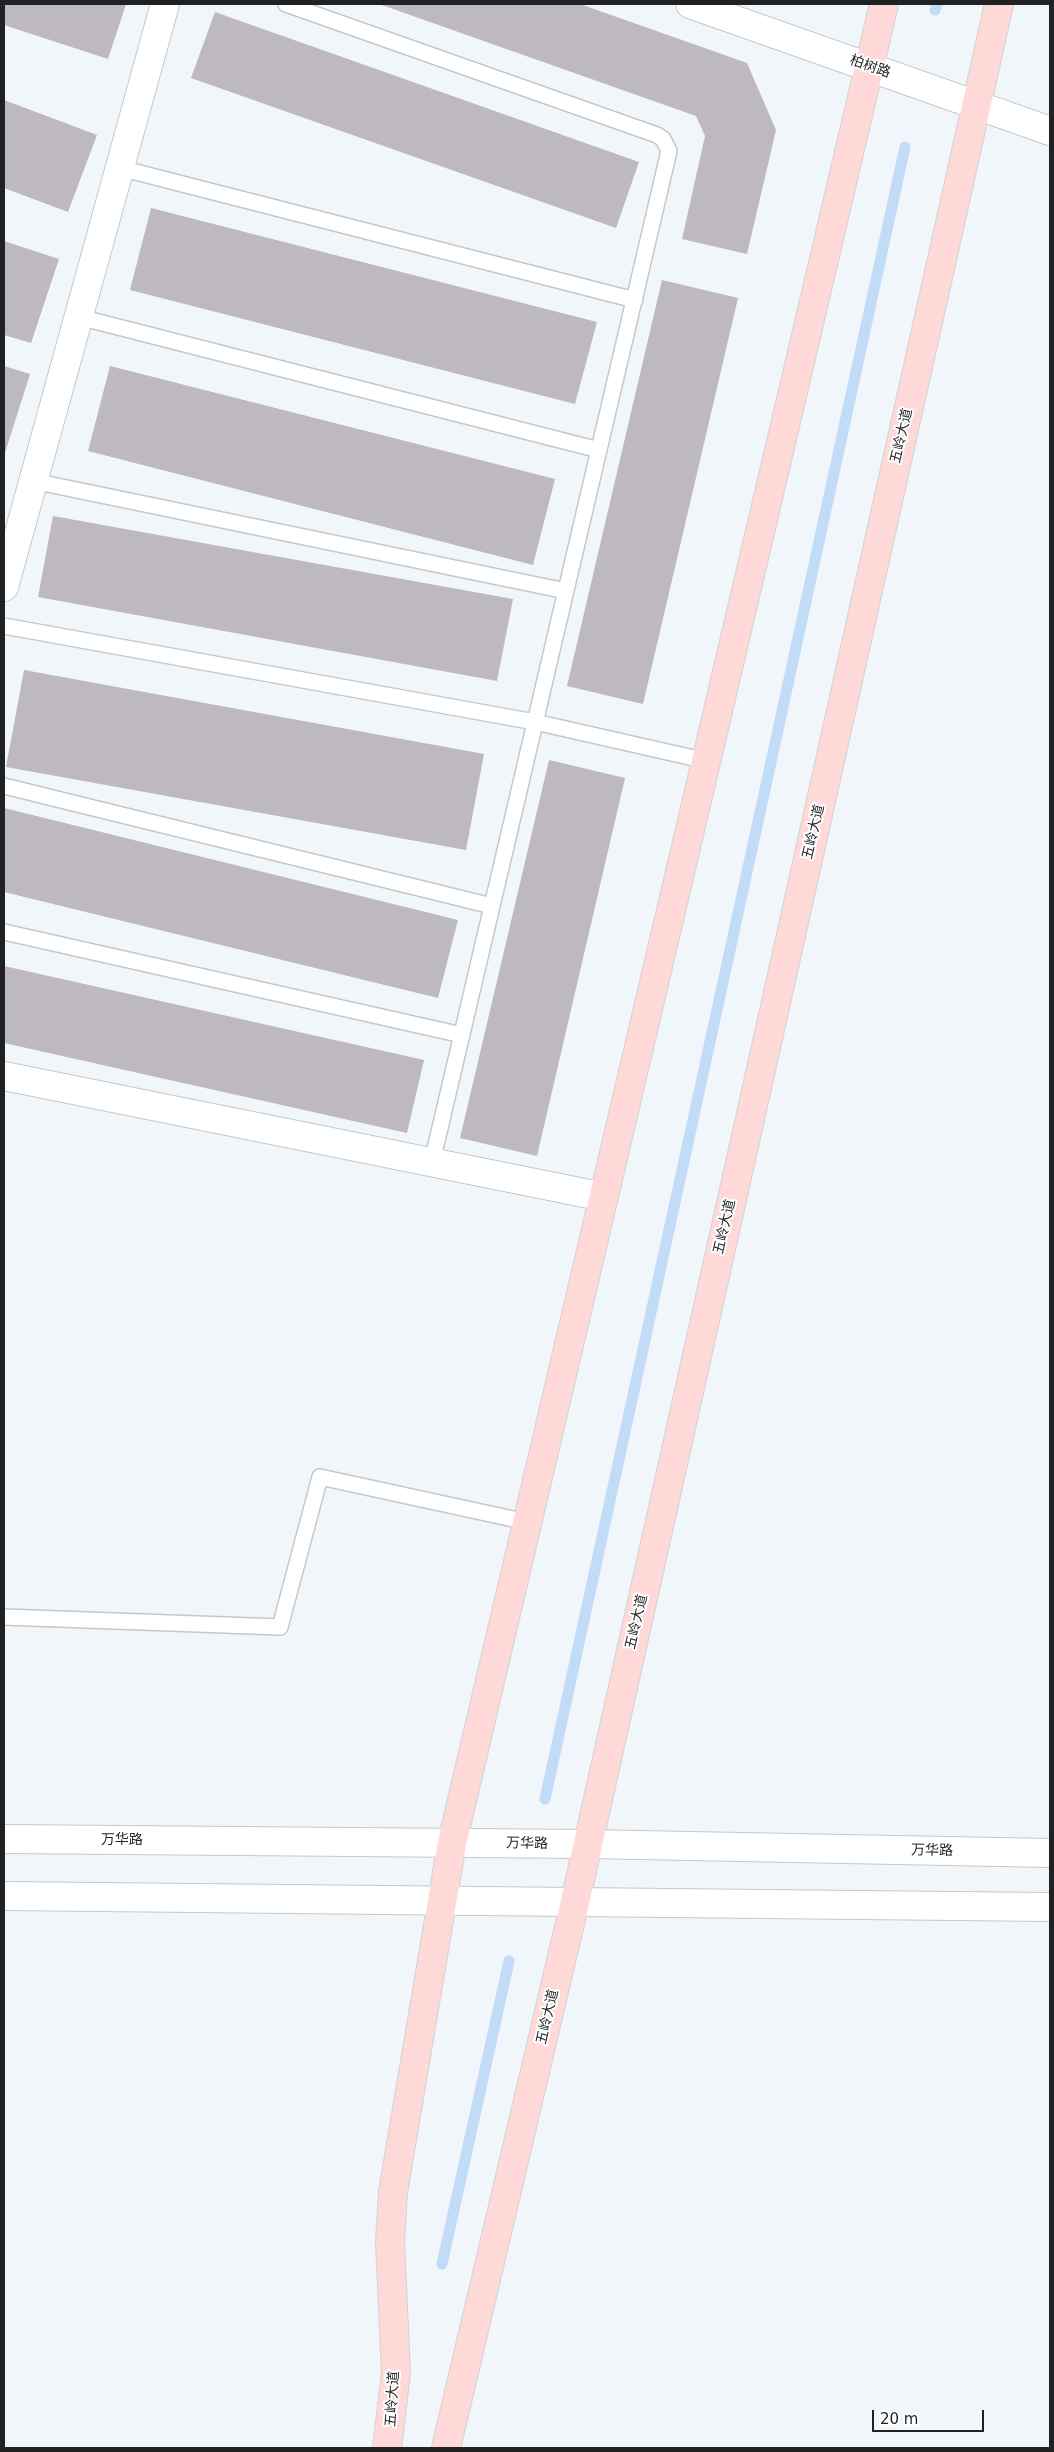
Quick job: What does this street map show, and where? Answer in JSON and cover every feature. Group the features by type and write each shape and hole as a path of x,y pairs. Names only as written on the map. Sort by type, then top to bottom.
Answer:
{"main road":[{"path":"4,587 165,4"},
{"name":"柏树路","path":"690,4 1050,131"},
{"name":"五岭大道","path":"387,2448 396,2373 390,2241 393,2192 440,1900 884,4"},
{"name":"五岭大道","path":"446,2448 575,1902 999,4"},
{"path":"4,1076 604,1197"},
{"name":"万华路","path":"4,1839 587,1844 1050,1853"},
{"path":"4,1896 1050,1907"}],"lane":[{"path":"286,4 663,139 669,151 432,1162"},
{"path":"120,168 635,300"},
{"path":"79,317 599,450"},
{"path":"33,481 566,591"},
{"path":"4,626 535,722 707,761"},
{"path":"4,786 492,906"},
{"path":"4,932 462,1035"},
{"path":"4,1617 280,1627 320,1477 527,1522"}],"building":[{"path":"4,4 126,4 108,59 4,25"},
{"path":"379,4 580,4 747,63 776,130 747,254 682,239 705,136 696,116"},
{"path":"215,12 639,162 616,228 191,78"},
{"path":"4,100 97,135 68,212 4,188"},
{"path":"151,208 597,322 575,404 130,290"},
{"path":"4,241 59,259 31,343 4,335"},
{"path":"662,280 738,298 643,704 567,686"},
{"path":"4,366 30,374 4,456"},
{"path":"110,366 555,479 533,565 88,451"},
{"path":"53,516 513,599 497,681 38,597"},
{"path":"24,670 484,754 466,850 6,767"},
{"path":"549,760 625,778 537,1156 460,1138"},
{"path":"4,808 458,920 438,998 4,892"},
{"path":"4,966 424,1060 407,1133 4,1043"}],"waterway":[{"path":"935,10 937,4"},
{"path":"545,1799 905,147"},
{"path":"442,2264 509,1961"}]}
